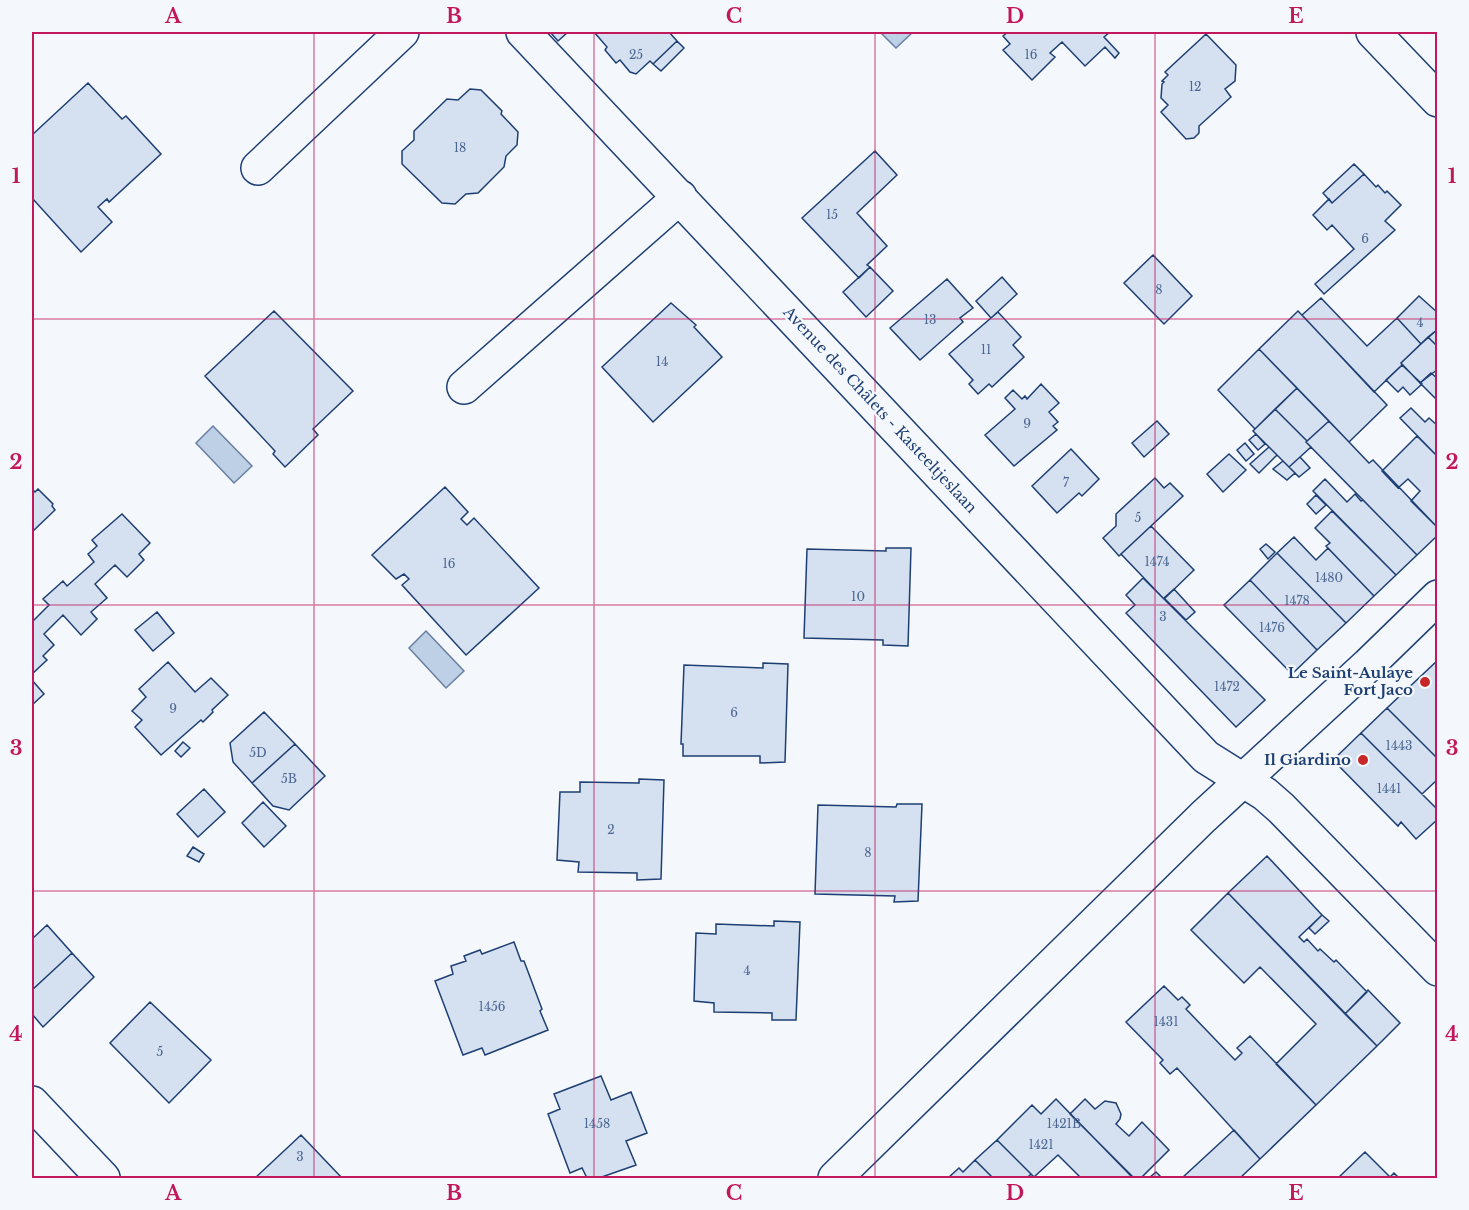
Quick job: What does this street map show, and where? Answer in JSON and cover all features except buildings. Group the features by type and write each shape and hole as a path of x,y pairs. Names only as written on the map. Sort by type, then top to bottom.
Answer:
{"street":[{"path":"258,168 402,32"},
{"name":"Avenue des Châlets - Kasteeltjeslaan","path":"524,32 1206,757 1266,794 1437,969"},
{"path":"1373,32 1437,97"},
{"path":"464,387 680,196"},
{"path":"835,1179 1243,779 1368,665 1437,597"},
{"path":"32,1103 103,1179"}],"water":[{"path":"880,32 913,32 896,48"},
{"path":"213,426 252,466 234,483 196,443"},
{"path":"426,631 464,671 446,688 409,648"}],"place":[{"name":"Le Saint-Aulaye Fort Jaco","path":"1425,682"},
{"name":"Il Giardino","path":"1363,760"}]}
